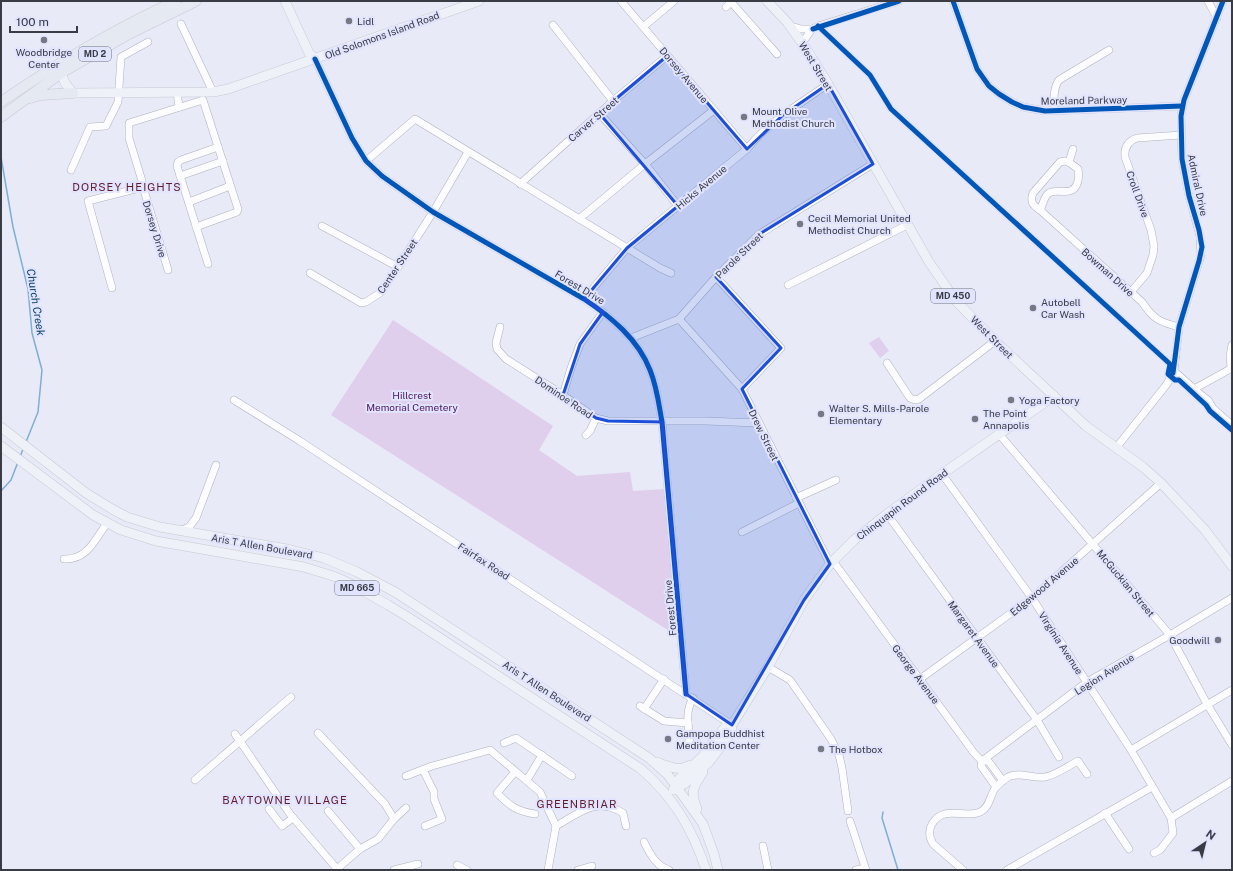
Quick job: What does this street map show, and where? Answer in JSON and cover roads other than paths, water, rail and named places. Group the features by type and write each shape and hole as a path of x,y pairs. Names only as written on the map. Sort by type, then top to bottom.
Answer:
{"highway":[{"name":"MD 2","path":"1,117 25,100 58,70 123,28 176,1"},
{"name":"MD 2","path":"1,102 58,70 196,1"},
{"path":"15,107 32,88 58,70"},
{"path":"25,100 41,95 73,93"}],"main road":[{"name":"Forest Drive","path":"285,1 309,53 315,59"},
{"name":"Forest Drive","path":"292,1 315,51 315,59"},
{"name":"Old Solomons Island Road","path":"73,93 213,92 228,89 479,1"},
{"name":"West Street","path":"768,1 791,26 828,84 928,262 956,301 995,341 1086,426 1143,467 1161,483 1205,530 1232,566"},
{"path":"58,70 65,83 73,93"},
{"name":"Chinquapin Round Road","path":"668,795 676,786 679,779 706,759 725,727 732,724 768,667 804,600 831,562 854,540 887,514 999,434 1044,404 1053,395"},
{"name":"Aris T Allen Boulevard","path":"1,427 86,493 112,509 142,522 205,536 308,553 343,565 357,572 418,607 649,758 668,775 676,786"},
{"name":"Aris T Allen Boulevard","path":"1,446 79,505 106,523 137,536 156,541 304,567 336,577 351,584 388,604 627,759 650,777 668,795"},
{"path":"649,758 671,768 681,769 706,759"},
{"path":"703,824 693,801 693,790 706,759"},
{"name":"MD 665","path":"676,786 703,824 718,870"},
{"name":"MD 665","path":"668,795 689,828 700,850 706,870"}],"street":[{"name":"Dorsey Avenue","path":"621,1 747,149"},
{"path":"643,27 674,1"},
{"path":"791,26 801,29 812,29 879,4 899,1"},
{"name":"Moreland Parkway","path":"953,1 972,58 979,73 989,86 999,94 1022,107 1054,111 1182,106"},
{"path":"1208,1 1217,18"},
{"name":"Admiral Drive","path":"1116,448 1167,384 1174,371 1179,327 1202,248 1184,168 1181,135 1182,106 1223,1"},
{"path":"730,3 777,54"},
{"path":"181,24 213,92"},
{"path":"552,25 613,101"},
{"path":"802,43 812,29"},
{"path":"71,170 90,127 106,126 118,102 121,57 148,42"},
{"path":"1054,111 1055,90 1056,84 1059,80 1109,50"},
{"name":"Carver Street","path":"520,184 599,113 668,56"},
{"name":"Forest Drive","path":"315,59 352,138 366,162 382,176 433,212 584,299 603,312 631,338 642,354 650,370 657,391 662,422 686,694"},
{"name":"Hicks Avenue","path":"584,299 627,248 747,149 755,138 782,115 828,84"},
{"path":"177,92 179,107"},
{"name":"Dorsey Drive","path":"168,270 142,180 128,138 129,123 203,100 218,147"},
{"path":"579,219 645,164 714,110"},
{"path":"599,113 645,164 678,206"},
{"path":"366,162 415,119 660,268 672,273"},
{"name":"Croll Drive","path":"1131,292 1147,273 1153,255 1154,246 1151,230 1125,157 1126,147 1132,140 1137,138 1181,135"},
{"path":"196,227 237,212 238,209 218,147 181,160 178,162 177,166 189,202 196,227 208,264"},
{"path":"1069,162 1073,149"},
{"name":"Center Street","path":"310,273 360,303 366,302 380,293 433,212 468,152"},
{"path":"180,176 223,161"},
{"path":"1060,162 1069,162 1078,168 1079,178 1074,190 1070,192 1051,192 1047,194 1040,210 1032,203 1031,199 1033,193 1060,162"},
{"name":"Parole Street","path":"631,338 679,319 716,277 758,235 873,164"},
{"path":"189,202 230,186"},
{"path":"112,288 88,201 143,187"},
{"name":"Bowman Drive","path":"1040,210 1142,302 1148,312 1156,319 1179,327"},
{"path":"788,285 907,225"},
{"path":"322,226 398,267"},
{"path":"716,277 781,348 742,390"},
{"path":"563,395 580,344 603,312"},
{"name":"Drew Street","path":"679,319 742,390 797,501 831,562"},
{"name":"Dominoe Road","path":"500,327 496,342 498,352 506,359 596,418 608,422 706,421 758,423"},
{"path":"887,363 910,398 915,400 919,399 957,371 995,341"},
{"path":"1197,392 1231,368 1230,356 1232,345"},
{"path":"1174,371 1197,392 1202,399 1232,425"},
{"name":"Fairfax Road","path":"234,400 305,444 732,724"},
{"path":"586,435 590,431 596,418"},
{"name":"McGuckian Street","path":"999,434 1170,635 1207,704 1232,745"},
{"path":"180,531 189,527 196,518 216,465"},
{"name":"Virginia Avenue","path":"942,474 1032,598 1131,750 1171,818"},
{"path":"742,532 836,480"},
{"name":"Edgewood Avenue","path":"920,679 1032,598 1161,483"},
{"name":"Margaret Avenue","path":"887,514 1037,720 1059,757"},
{"path":"196,518 196,527 205,536"},
{"path":"64,560 72,560 84,553 106,523"},
{"name":"George Avenue","path":"831,562 974,753 983,761 981,766 996,787"},
{"name":"Legion Avenue","path":"983,761 1087,682 1232,598"},
{"path":"768,667 790,680 831,739 839,755 848,811"},
{"path":"664,679 642,708 664,721 688,723"},
{"path":"1131,750 1232,690"},
{"path":"195,780 291,697"},
{"path":"679,747 689,743 687,718 689,706 693,698"},
{"path":"318,733 385,804 394,819"},
{"path":"235,734 293,818 338,869 360,849 378,838 394,819 406,808"},
{"path":"504,743 516,738 572,776"},
{"path":"406,776 432,766 490,750 540,792 556,826 548,870"},
{"path":"527,780 542,755"},
{"path":"983,761 989,762 1003,781"},
{"path":"963,870 933,844 929,832 934,821 941,815 946,813 971,814 981,812 988,805 996,787 1009,777 1015,775 1034,778 1044,777 1078,761 1087,774"},
{"path":"423,770 434,792 434,799 442,819 425,826"},
{"path":"515,772 497,793 510,806 523,812 535,814"},
{"path":"1154,853 1160,850 1173,833 1171,818 1232,780"},
{"path":"1007,870 1152,787"},
{"path":"556,826 594,806 606,805 616,808 623,813 626,826"},
{"path":"269,809 282,826 293,818"},
{"path":"328,811 360,849"},
{"path":"1105,813 1129,849"},
{"path":"850,821 866,869 856,870"},
{"path":"644,842 660,869 669,870"},
{"path":"763,846 768,870"},
{"path":"394,870 418,864"},
{"path":"457,865 467,870"},
{"path":"578,870 592,866"}],"waterway":[{"name":"Church Creek","path":"1,157 13,227 28,289 32,333 42,370 38,412 26,442"},
{"name":"Church Creek","path":"20,457 23,449"},
{"name":"Church Creek","path":"1,491 11,480 18,462"},
{"path":"883,812 882,818 898,870"}],"place":[{"name":"Lidl","path":"349,21"},
{"name":"Woodbridge Center","path":"44,40"},
{"name":"Mount Olive Methodist Church","path":"744,117"},
{"name":"Cecil Memorial United Methodist Church","path":"800,224"},
{"name":"Autobell Car Wash","path":"1033,308"},
{"name":"Yoga Factory","path":"1011,400"},
{"name":"Walter S. Mills-Parole Elementary","path":"821,414"},
{"name":"The Point Annapolis","path":"975,419"},
{"name":"Goodwill","path":"1218,640"},
{"name":"Gampopa Buddhist Meditation Center","path":"668,739"},
{"name":"The Hotbox","path":"821,749"}],"district":[{"name":"DORSEY HEIGHTS","path":"127,187"},
{"name":"BAYTOWNE VILLAGE","path":"285,800"},
{"name":"GREENBRIAR","path":"577,804"}],"park label":[{"name":"Hillcrest Memorial Cemetery","path":"412,400"}]}
